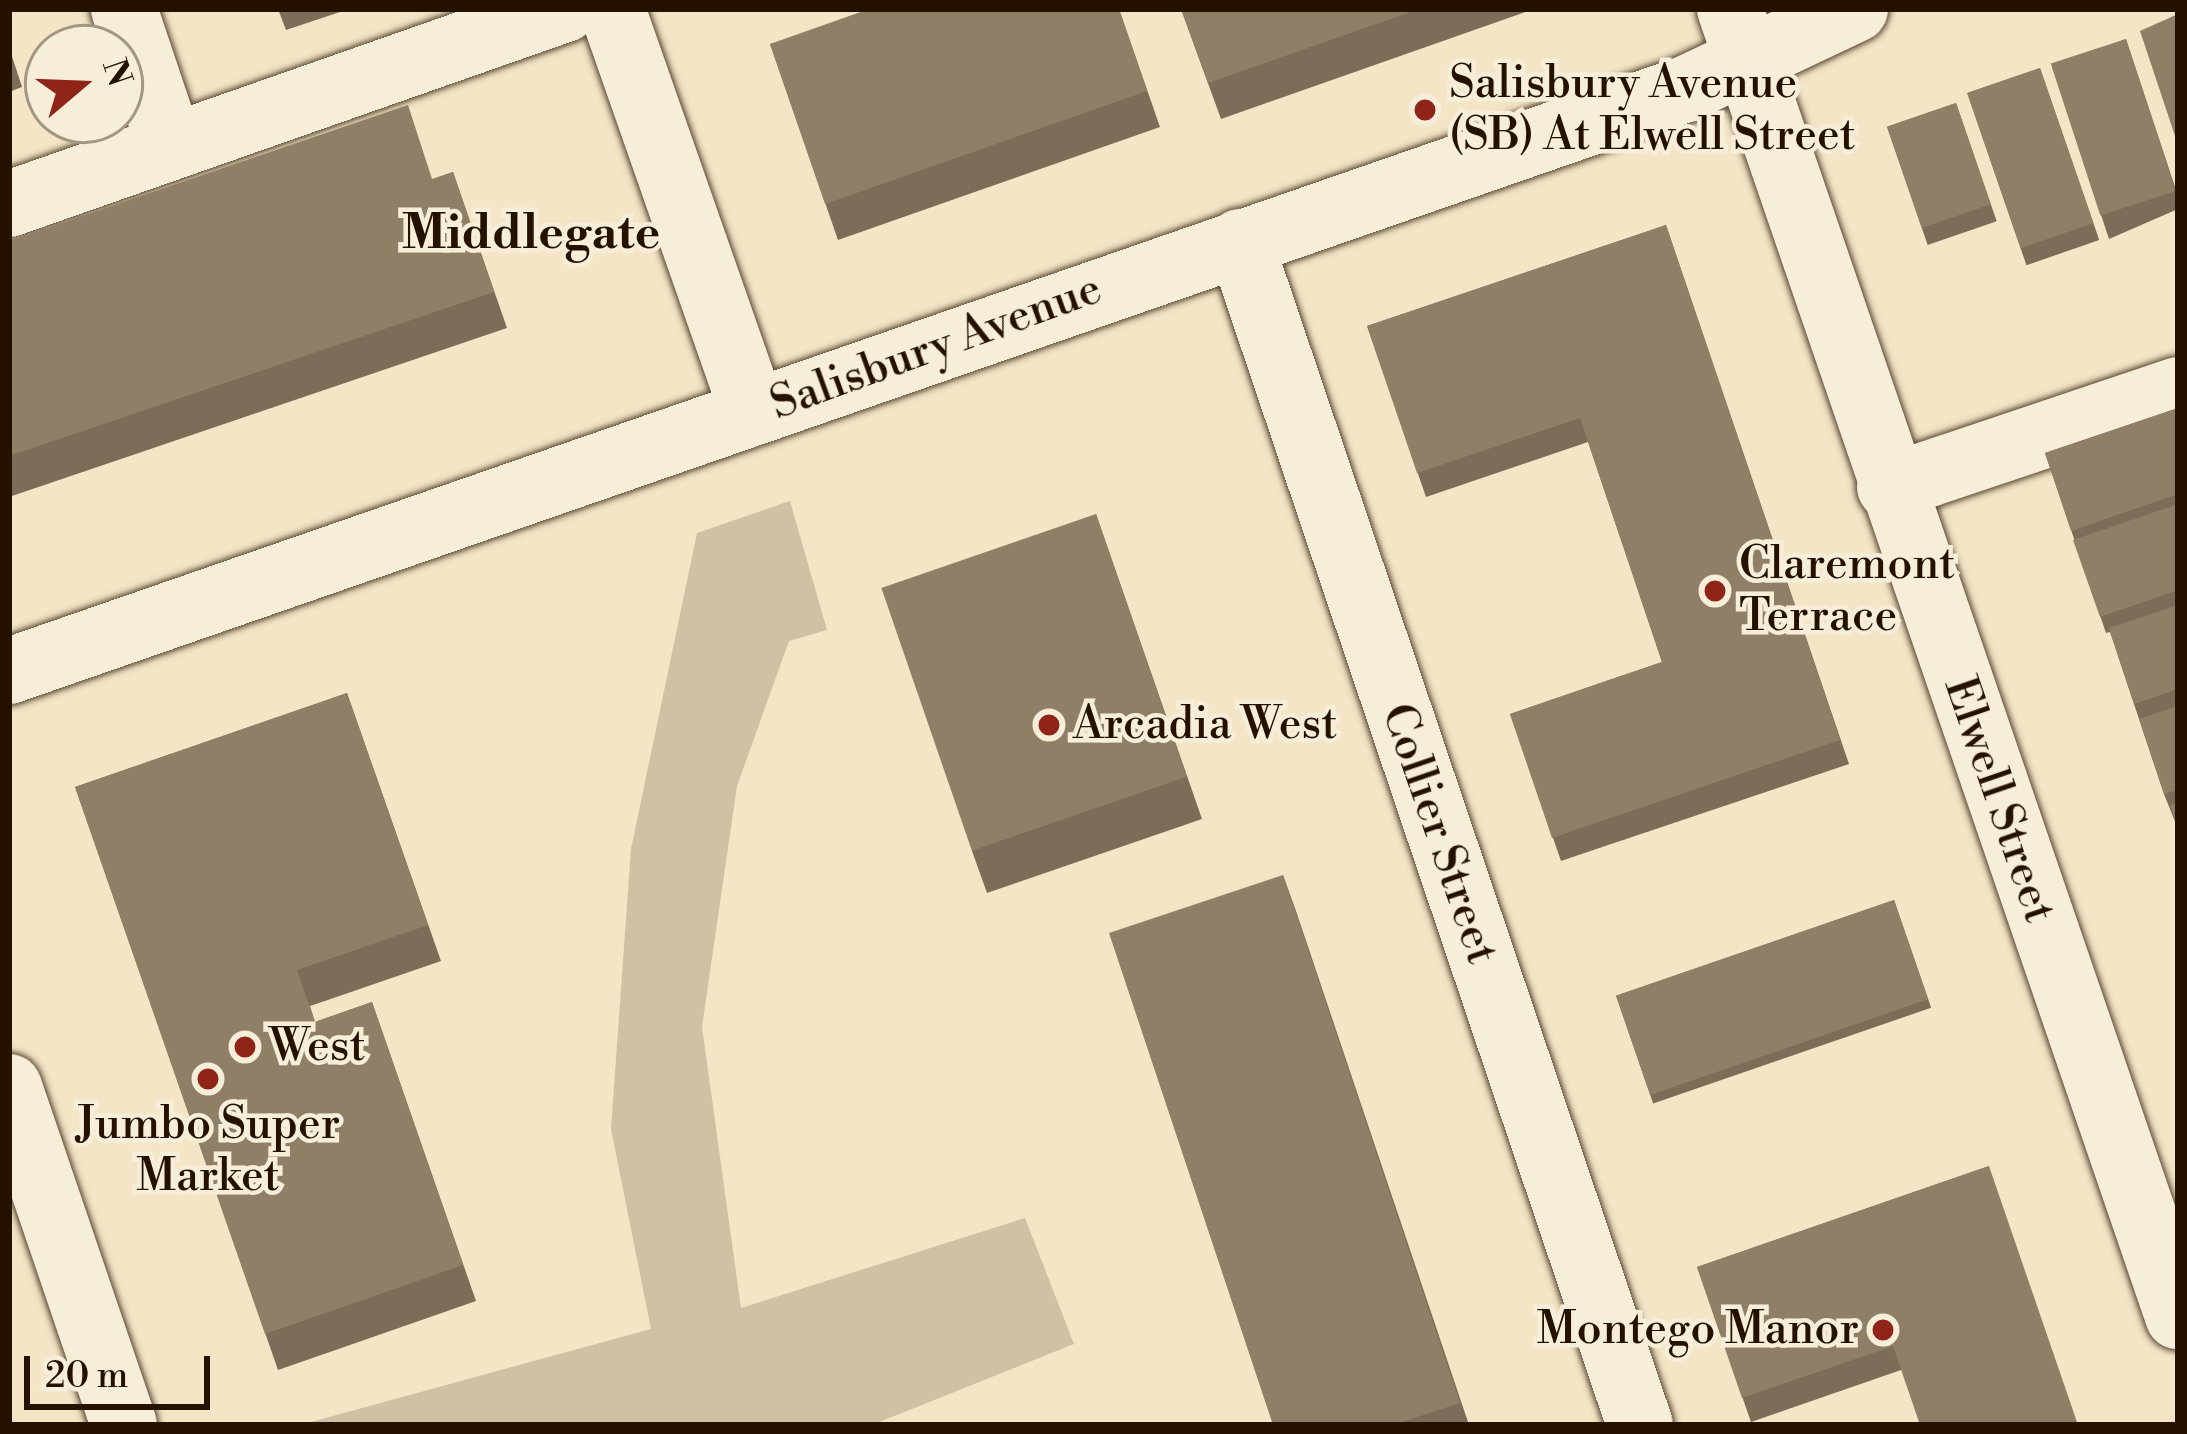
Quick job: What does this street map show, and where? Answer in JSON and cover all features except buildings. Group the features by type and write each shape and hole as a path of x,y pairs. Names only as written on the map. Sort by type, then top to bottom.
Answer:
{"street":[{"path":"124,9 170,146"},
{"path":"9,204 565,9"},
{"path":"612,9 753,412"},
{"name":"Salisbury Avenue","path":"9,671 1240,242 1740,37 1856,9"},
{"name":"Elwell Street","path":"1740,37 1890,487 2178,1316"},
{"name":"Collier Street","path":"1240,242 1640,1425"},
{"path":"1890,487 2178,390"},
{"path":"9,1087 124,1425"}],"shaded area":[{"path":"790,501 827,630 789,641 737,786 702,1027 741,1308 1025,1218 1074,1344 872,1425 300,1425 651,1329 611,1129 631,849 697,533"}],"place":[{"name":"Salisbury Avenue (SB) At Elwell Street","path":"1425,110"},
{"name":"Claremont Terrace","path":"1715,591"},
{"name":"Arcadia West","path":"1049,725"},
{"name":"West","path":"245,1047"},
{"name":"Jumbo Super Market","path":"208,1079"},
{"name":"Montego Manor","path":"1883,1330"}],"district":[{"name":"Middlegate","path":"531,235"}]}
